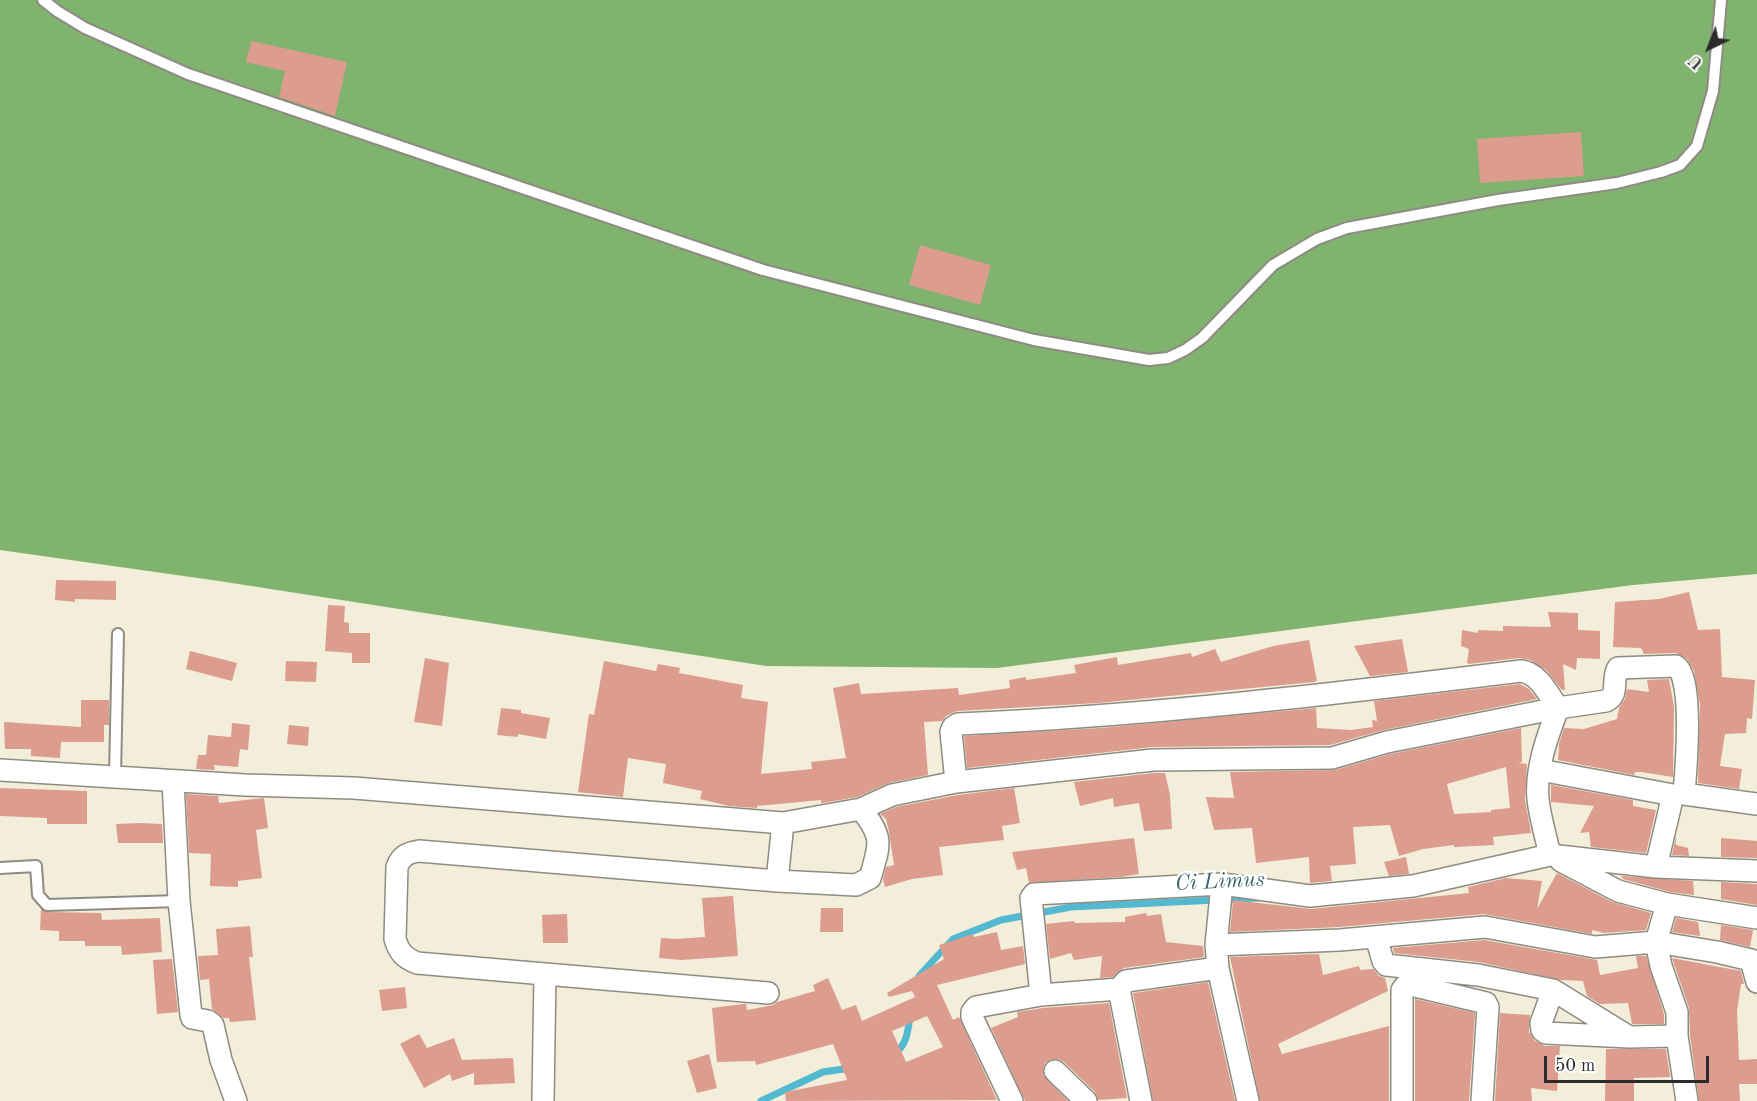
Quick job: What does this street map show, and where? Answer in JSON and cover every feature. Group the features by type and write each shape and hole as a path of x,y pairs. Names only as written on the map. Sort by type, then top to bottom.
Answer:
{"street":[{"path":"0,770 245,785 354,788 783,823 861,809 892,795 957,782 1153,760 1332,758 1387,742 1611,699 1615,692 1615,672 1618,668 1676,666 1684,674 1688,735 1678,795 1656,867"},
{"path":"957,782 951,732 952,727 958,724 1280,699 1521,670 1530,672 1536,677 1558,708"},
{"path":"1550,855 1538,798 1540,770 1548,735 1558,708"},
{"path":"1540,770 1678,795 1757,804"},
{"path":"173,781 179,901 191,1015 195,1019 208,1021 213,1025 221,1060 236,1101"},
{"path":"768,993 417,963 406,958 398,950 395,939 397,867 400,859 408,853 419,851 777,881 856,885 870,878 879,849 875,826 861,809"},
{"path":"777,881 783,823"},
{"path":"1550,855 1618,891 1667,904 1757,918"},
{"path":"1041,995 1031,898 1034,894 1222,884 1310,896 1413,886 1550,855 1656,867 1757,871"},
{"path":"1222,884 1216,945 1218,968 1248,1101"},
{"path":"1667,904 1656,942 1661,966 1677,1012 1677,1036 1687,1101"},
{"path":"1216,945 1376,937 1485,927 1595,947 1656,942 1717,952 1751,960 1754,964 1757,982"},
{"path":"1376,937 1386,965 1478,975 1552,990 1629,1037"},
{"path":"1012,1101 972,1017 972,1012 976,1007 1041,995 1119,989 1126,981 1218,968"},
{"path":"543,1101 545,974"},
{"path":"1402,1101 1402,990 1405,986 1411,985 1486,1003 1488,1007 1482,1101"},
{"path":"1119,989 1141,1101"},
{"path":"1552,990 1541,1023 1542,1030 1546,1033 1629,1037 1677,1036"},
{"path":"1055,1071 1086,1101"}],"lane":[{"path":"43,0 85,28 188,74 763,270 1034,340 1149,360 1168,358 1185,350 1202,338 1273,265 1294,251 1347,228 1498,200 1617,183 1680,165 1697,146 1713,91 1721,0"},
{"path":"115,776 118,634"},
{"path":"0,868 36,866 38,896 47,905 179,901"}],"green space":[{"path":"0,0 1757,0 1757,574 1633,585 997,668 766,666 219,581 0,550"}],"building":[{"path":"251,41 347,62 335,116 279,97 285,71 246,62"},
{"path":"1581,132 1584,176 1480,183 1477,139"},
{"path":"920,245 991,265 980,305 909,285"},
{"path":"56,580 116,581 116,600 75,599 75,602 55,600"},
{"path":"1689,592 1698,630 1720,629 1722,677 1755,680 1752,719 1747,718 1746,733 1725,734 1720,766 1742,769 1739,789 1698,783 1700,705 1694,671 1687,659 1676,653 1644,654 1641,648 1613,647 1615,602 1659,599"},
{"path":"328,605 345,606 344,622 349,623 349,633 370,633 370,663 352,663 352,653 325,651"},
{"path":"1548,612 1578,613 1578,630 1600,631 1600,659 1577,658 1576,670 1563,664 1565,690 1562,690 1546,670 1530,660 1519,658 1467,663 1469,649 1461,646 1462,630 1478,633 1478,630 1503,631 1503,626 1551,627"},
{"path":"1402,639 1408,672 1370,676 1354,646"},
{"path":"1309,640 1317,681 1314,682 1098,703 957,711 946,716 942,721 924,722 928,775 889,783 857,797 823,803 821,800 757,806 757,808 729,806 700,799 702,791 663,783 666,764 628,758 623,797 578,792 589,714 594,715 604,661 656,671 658,664 680,668 679,673 743,685 741,698 768,702 761,774 812,769 811,762 846,758 833,688 859,683 861,694 958,688 959,695 1010,688 1009,680 1076,673 1074,665 1117,657 1118,665 1191,653 1192,657 1215,649 1221,662 1273,646"},
{"path":"190,651 237,663 232,681 186,669"},
{"path":"425,658 449,663 442,726 414,722"},
{"path":"286,661 317,662 316,682 285,681"},
{"path":"1669,679 1674,707 1673,777 1641,772 1635,772 1634,775 1558,760 1559,744 1564,728 1584,729 1617,719 1627,689 1649,692 1647,680"},
{"path":"1520,684 1529,689 1537,699 1384,730 1330,745 1152,747 967,768 964,736 1100,728 1316,708 1317,728 1351,730 1373,727 1372,720 1377,721 1374,701"},
{"path":"81,700 109,700 109,725 104,725 104,742 61,742 60,758 31,756 31,749 5,749 4,722 81,727"},
{"path":"501,708 521,710 521,713 550,718 546,739 518,734 518,737 497,735"},
{"path":"232,723 250,725 248,750 240,749 238,767 214,765 215,770 196,769 198,755 206,755 208,735 231,737"},
{"path":"289,725 309,727 308,746 287,744"},
{"path":"1521,728 1522,762 1518,763 1527,764 1525,800 1531,833 1493,837 1494,845 1454,847 1454,845 1423,849 1399,856 1390,825 1353,827 1356,864 1330,866 1332,881 1310,883 1309,857 1256,863 1252,828 1214,830 1206,797 1234,798 1230,772 1335,770 1390,754","holes":["1506,767 1510,808 1491,810 1491,812 1454,814 1447,784"]},
{"path":"1165,773 1170,795 1172,829 1144,831 1139,803 1114,807 1113,798 1080,806 1074,782"},
{"path":"1551,785 1633,800 1633,806 1656,810 1646,853 1591,847 1589,832 1580,833 1594,806 1551,802"},
{"path":"0,788 87,791 87,824 47,824 47,818 0,816"},
{"path":"1014,788 1020,823 1002,826 1004,840 939,847 943,875 912,879 885,887 883,879 886,867 894,865 886,819 880,814 896,807 958,795"},
{"path":"186,794 218,796 219,803 264,798 268,828 256,830 262,878 238,881 238,887 210,886 211,854 189,853"},
{"path":"116,824 162,824 163,843 118,843"},
{"path":"1676,836 1676,845 1688,848 1689,856 1672,855"},
{"path":"1134,838 1139,874 1121,877 1029,883 1026,868 1017,870 1012,852"},
{"path":"1721,838 1757,841 1757,858 1721,857"},
{"path":"1406,857 1409,874 1389,876 1384,862"},
{"path":"1557,873 1612,902 1651,913 1646,930 1604,933 1592,930 1592,934 1484,914 1339,927 1230,932 1233,900 1311,909 1469,893 1468,887 1506,878 1542,881 1537,909"},
{"path":"1621,876 1693,881 1694,895 1670,892 1623,879"},
{"path":"1721,882 1757,884 1757,905 1721,899"},
{"path":"733,896 738,956 681,960 659,958 661,938 705,937 702,898"},
{"path":"821,908 843,908 843,932 820,932"},
{"path":"41,909 47,912 101,913 102,920 160,918 162,952 122,955 121,946 85,946 85,941 59,941 59,931 40,930"},
{"path":"1146,913 1147,916 1161,914 1166,942 1203,946 1204,957 1124,968 1113,977 1100,978 1102,956 1074,960 1071,953 1050,959 1046,924 1074,921 1075,923 1125,922 1125,917"},
{"path":"567,914 568,943 543,943 542,915"},
{"path":"1676,918 1698,922 1700,936 1672,932"},
{"path":"1721,925 1753,930 1750,947 1720,940"},
{"path":"250,926 253,957 249,957 256,1020 230,1022 229,1018 223,1018 212,1009 209,979 200,980 198,956 218,955 216,929"},
{"path":"997,932 1001,950 1023,946 1025,964 937,985 953,1020 959,1017 997,1100 786,1101 785,1092 847,1080 833,1044 756,1065 755,1061 717,1062 712,1008 746,1004 747,1010 773,1005 815,991 813,985 828,978 842,1010 856,1005 862,1021 915,997 912,991 889,997 887,993 944,959 939,945 973,934 974,937","holes":["927,1016 943,1047 906,1062 892,1031"]},
{"path":"1484,940 1597,960 1600,975 1638,968 1636,956 1646,956 1664,1014 1664,1024 1632,1024 1628,1003 1600,1004 1587,996 1583,981 1561,980 1479,962 1394,953 1393,948"},
{"path":"1319,954 1323,975 1359,966 1360,970 1373,969 1379,976 1385,978 1388,991 1278,1044 1282,1054 1389,1026 1389,1101 1260,1101 1230,957"},
{"path":"1672,958 1741,971 1744,984 1741,984 1737,1011 1739,1060 1757,1059 1757,1084 1739,1084 1740,1101 1699,1101 1690,1035 1689,1008"},
{"path":"172,959 178,1012 157,1014 153,960"},
{"path":"1208,982 1235,1101 1153,1101 1133,993"},
{"path":"405,987 407,1008 382,1011 379,990"},
{"path":"1415,999 1475,1013 1469,1101 1415,1101"},
{"path":"1109,1003 1127,1098 1098,1100 1095,1092 1064,1062 1052,1059 1045,1063 1043,1075 1068,1101 1025,1101 991,1028 1018,1017 1017,1012"},
{"path":"1500,1013 1530,1015 1529,1032 1534,1040 1545,1046 1560,1046 1557,1091 1531,1088 1532,1101 1495,1101"},
{"path":"419,1034 427,1048 454,1038 462,1060 513,1058 515,1083 474,1085 474,1073 452,1081 450,1074 424,1088 400,1044"},
{"path":"1606,1049 1666,1049 1670,1077 1634,1078 1634,1101 1605,1101"},
{"path":"709,1054 717,1088 697,1093 687,1061"}],"waterway":[{"name":"Ci Limus","path":"919,976 953,939 1001,920 1071,907 1258,898"},
{"name":"Ci Limus","path":"894,1054 904,1042 910,1016"},
{"name":"Ci Limus","path":"761,1101 823,1072 851,1068"}]}
